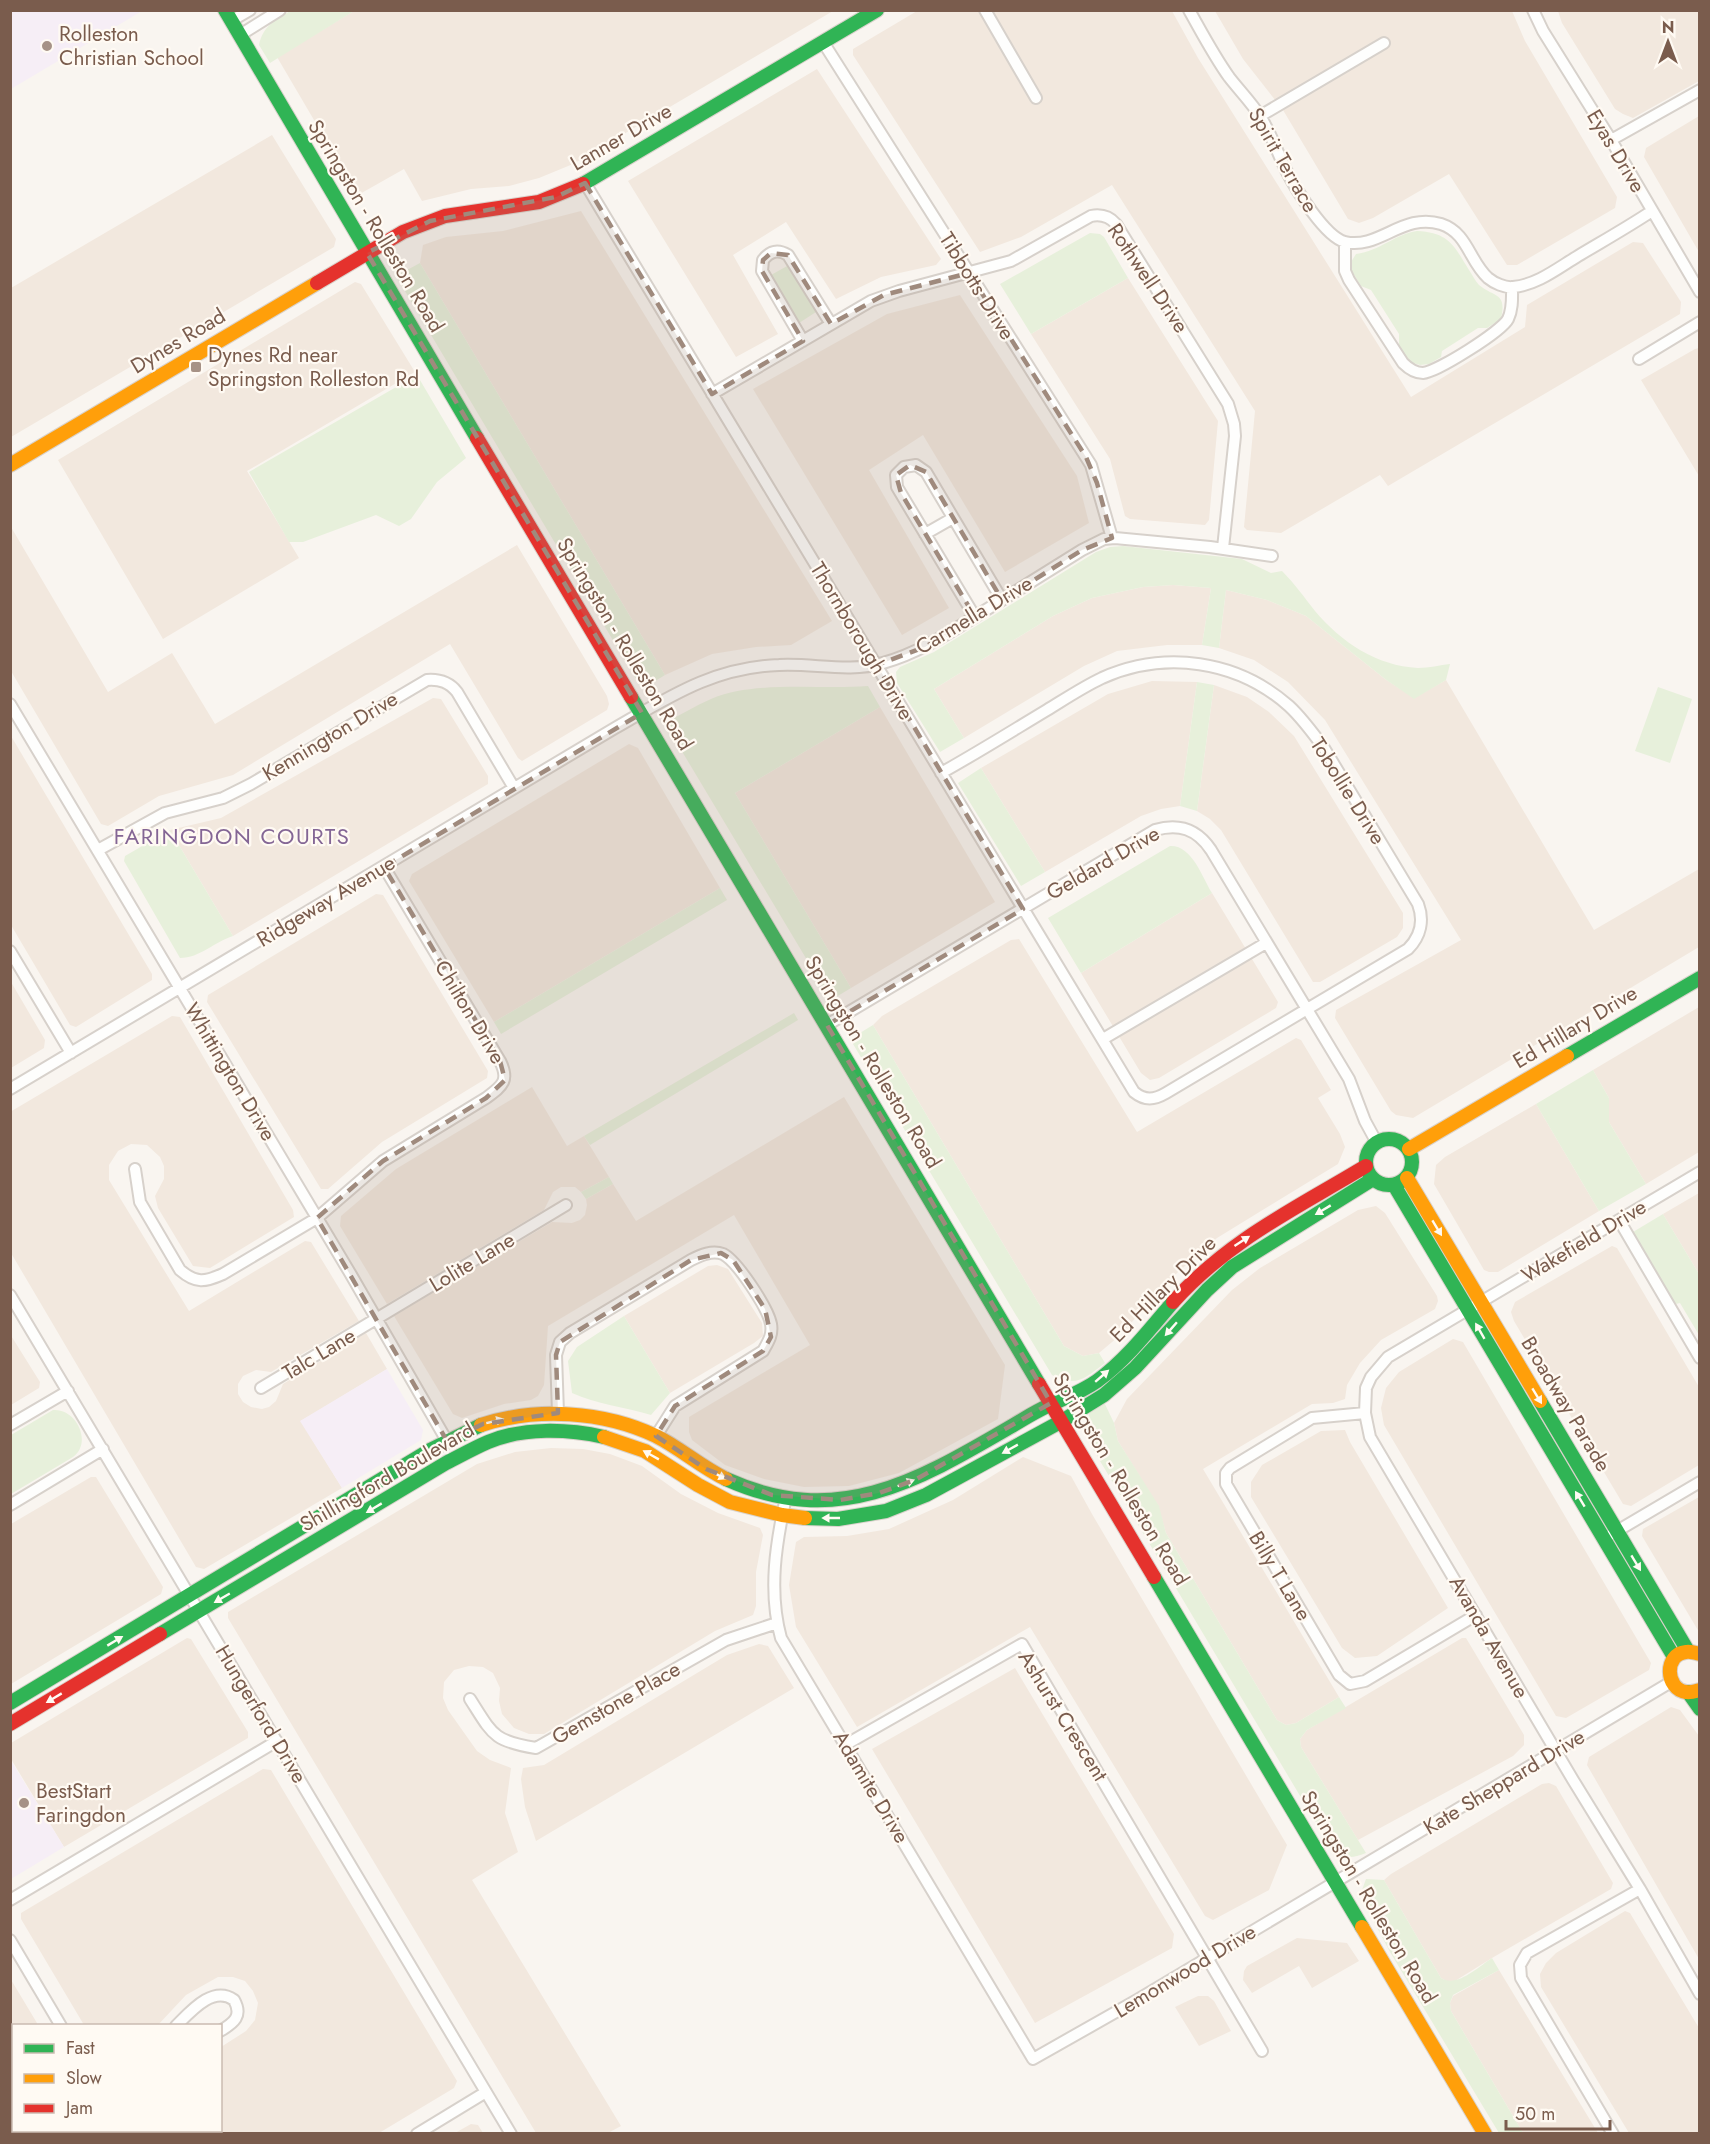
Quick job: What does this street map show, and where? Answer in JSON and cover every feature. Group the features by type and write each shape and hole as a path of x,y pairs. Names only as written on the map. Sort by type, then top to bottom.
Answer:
{"street":[{"path":"228,16 250,10"},
{"path":"240,35 280,10"},
{"name":"Lanner Drive","path":"367,252 403,232 430,221 460,213 507,208 556,197 585,183 877,10"},
{"path":"985,10 1036,98"},
{"name":"Spirit Terrace","path":"1189,10 1228,76 1260,116 1271,134 1287,172 1321,224 1329,234 1345,242"},
{"name":"Eyas Drive","path":"1533,10 1543,31 1611,140 1700,292"},
{"name":"Springston - Rolleston Road","path":"228,16 1485,2133"},
{"name":"Tibbotts Drive","path":"823,42 1090,465 1112,538"},
{"path":"1260,116 1384,44"},
{"path":"1611,140 1700,90"},
{"name":"Thornborough Drive","path":"585,183 1134,1092 1141,1098"},
{"path":"1512,287 1509,318 1496,333 1432,370 1416,372 1402,363 1349,280 1345,271 1345,242 1364,243 1408,224 1422,222 1442,225 1460,236 1488,278 1504,286 1512,287 1537,281 1652,211"},
{"name":"Rothwell Drive","path":"712,394 884,295 997,266 1025,254 1091,216 1102,215 1113,220 1218,386 1232,413 1234,451 1223,548"},
{"name":"Dynes Road","path":"10,465 367,252"},
{"path":"803,340 762,271 763,260 771,252 783,252 788,255 831,324"},
{"path":"1639,359 1700,322"},
{"path":"975,617 897,487 896,475 904,467 916,465 926,472 1002,600"},
{"path":"925,534 953,518"},
{"name":"Carmella Drive","path":"642,713 679,690 697,682 747,668 782,664 840,668 876,664 905,656 925,647 1082,550 1112,538 1223,548 1272,556"},
{"name":"Tobollie Drive","path":"942,773 1086,686 1121,671 1162,663 1191,663 1224,669 1259,684 1289,706 1324,748 1421,912 1419,933 1414,943 1408,949 1156,1099 1141,1098"},
{"name":"Kennington Drive","path":"98,850 165,813 223,798 251,784 427,680 440,680 457,692 514,788"},
{"name":"Whittington Drive","path":"10,704 447,1441"},
{"name":"Ridgeway Avenue","path":"10,1089 642,713"},
{"name":"Geldard Drive","path":"827,1025 1155,830 1175,826 1194,831 1206,842 1349,1079 1365,1121 1377,1143"},
{"name":"Chilton Drive","path":"316,1218 383,1161 486,1098 505,1080 505,1070 500,1061 384,867"},
{"path":"1103,1039 1266,943"},
{"path":"10,951 71,1053"},
{"name":"Ed Hillary Drive","path":"1409,1149 1700,978"},
{"path":"1384,1140 1398,1140 1409,1149 1413,1164 1407,1178 1387,1186 1373,1179 1366,1166 1368,1153 1377,1143 1384,1140"},
{"name":"Ed Hillary Drive","path":"1051,1403 1096,1382 1137,1345 1197,1277 1231,1248 1366,1166"},
{"path":"135,1169 140,1202 180,1270 197,1280 208,1281 223,1274 316,1218"},
{"name":"Wakefield Drive","path":"1468,1310 1700,1172"},
{"name":"Broadway Parade","path":"1407,1178 1617,1531 1694,1652"},
{"name":"Ed Hillary Drive","path":"1062,1421 1104,1395 1135,1368 1192,1305 1232,1267 1373,1179"},
{"name":"Broadway Parade","path":"1394,1185 1674,1657"},
{"name":"Lolite Lane","path":"377,1320 566,1204"},
{"path":"1619,1220 1700,1358"},
{"path":"558,1413 556,1355 560,1342 570,1333 691,1260 705,1253 721,1253 732,1260 765,1309 771,1325 771,1337 763,1351 675,1406 656,1436"},
{"name":"Hungerford Drive","path":"10,1295 511,2133"},
{"name":"Avanda Avenue","path":"1468,1310 1399,1350 1378,1366 1366,1388 1365,1413 1370,1437 1378,1454 1640,1889 1700,1994"},
{"name":"Talc Lane","path":"261,1388 377,1320"},
{"path":"10,1425 68,1391"},
{"name":"Shillingford Boulevard","path":"10,1703 447,1441 483,1424 529,1415 558,1413 608,1420 656,1436 706,1469 736,1484 772,1495 840,1500 879,1493 915,1480 1051,1403"},
{"name":"Billy T Lane","path":"1365,1413 1312,1418 1230,1468 1226,1473 1226,1484 1328,1656 1340,1675 1350,1684 1365,1681 1476,1615"},
{"name":"Shillingford Boulevard","path":"10,1724 446,1464 490,1441 534,1431 585,1433 608,1438 645,1451 698,1485 730,1502 801,1518 838,1519 886,1511 926,1495 1062,1421"},
{"path":"10,1504 103,1449"},
{"path":"1604,1539 1700,1482"},
{"name":"Adamite Drive","path":"786,1497 774,1577 777,1623 781,1638 1033,2059"},
{"path":"262,1553 272,1569"},
{"name":"Gemstone Place","path":"470,1699 492,1733 510,1744 536,1748 726,1640 777,1623"},
{"name":"Ashurst Crescent","path":"845,1745 1022,1644 1208,1958"},
{"path":"1694,1652 1674,1657 1669,1669 1671,1683 1678,1689 1694,1691 1700,1709"},
{"name":"Kate Sheppard Drive","path":"1336,1882 1671,1683"},
{"path":"10,1900 277,1741"},
{"name":"Lemonwood Drive","path":"1033,2059 1051,2051 1336,1882"},
{"path":"1613,2133 1521,1978 1520,1965 1527,1953 1640,1889"},
{"path":"10,1940 60,2024"},
{"path":"1208,1958 1262,2051"},
{"path":"177,2024 199,2004 221,1995 234,2000 238,2013 235,2021 222,2030"},
{"path":"417,2133 486,2092"}],"highlighted area":[{"path":"585,183 712,394 803,341 762,271 763,260 771,253 788,255 831,324 884,295 969,273 1086,457 1097,483 1112,538 1082,550 1002,600 926,472 910,465 896,475 901,493 975,617 925,647 877,665 1023,909 827,1025 1051,1403 915,1480 879,1493 840,1500 772,1495 706,1469 656,1436 675,1406 763,1351 771,1337 765,1309 733,1260 721,1253 691,1260 560,1342 556,1355 558,1413 483,1424 447,1441 317,1218 383,1161 486,1098 505,1080 500,1061 384,867 642,713 367,253 430,221 556,197"}],"shaded area":[{"name":"Rolleston Christian School","path":"11,10 142,10 142,11 11,89"},
{"path":"354,11 833,11 573,164 539,178 509,186 471,189 422,201 404,169 358,195 277,57"},
{"path":"917,11 1172,11 1198,58 1411,397 1525,327 1527,305 1633,242 1643,243 1681,302 1680,314 1388,486 1380,475 1281,533 1247,530 1244,527 1255,411 1112,185 1021,237 980,252 853,55 853,49"},
{"path":"1215,11 1512,11 1525,41 1617,197 1615,208 1517,265 1507,265 1449,174 1373,218 1359,223 1348,219 1283,110 1243,59"},
{"path":"1558,11 1699,11 1699,81 1633,118 1623,114 1615,109 1562,23"},
{"path":"817,69 941,259 936,265 881,277 836,299 786,222 733,255 778,334 736,357 628,181"},
{"path":"1699,116 1699,252 1644,157 1646,148"},
{"path":"272,135 336,239 334,247 11,437 11,288"},
{"path":"581,211 832,621 791,645 756,647 712,654 665,675 420,263 423,245 446,237 503,231"},
{"path":"1128,278 1218,421 1209,520 1205,525 1130,519 1125,516 1110,459 1031,334"},
{"path":"355,282 361,284 415,372 247,471 299,558 163,639 58,460"},
{"path":"960,295 1077,476 1089,523 1005,572 923,435 869,470 949,608 902,635 753,389 887,314"},
{"path":"1700,348 1699,476 1641,380"},
{"path":"11,527 108,692 172,653 215,724 517,545 607,696 609,704 607,710 522,761 518,758 450,644 233,775 159,796 108,826 101,824 11,671"},
{"path":"1173,585 1211,588 1202,645 1167,645 1117,651 1084,666 964,738 934,689 1053,616 1092,598 1143,587"},
{"path":"1226,590 1267,600 1306,616 1385,679 1414,698 1446,680 1594,930 1699,869 1699,947 1413,1118 1396,1115 1391,1111 1335,1018 1336,1010 1461,940 1325,720 1288,682 1254,660 1219,648"},
{"path":"1152,681 1197,682 1180,806 1161,809 1141,816 1045,872 981,768 1108,694"},
{"path":"1214,685 1247,697 1269,712 1294,736 1403,913 1403,928 1397,937 1320,982 1313,982 1221,830 1197,811"},
{"path":"433,698 441,699 488,776 488,784 233,936 170,830 221,818"},
{"path":"880,707 995,902 851,988 735,793"},
{"path":"11,736 152,974 152,980 76,1027 70,1025 11,925"},
{"path":"629,744 638,748 720,888 494,1022 409,881 412,874"},
{"path":"1212,893 1278,1002 1276,1008 1159,1078 1150,1080 1141,1073 1081,973"},
{"path":"376,894 383,895 488,1071 487,1078 382,1142 328,1189 321,1189 207,1002 208,995"},
{"path":"1019,939 1137,1132 1296,1038 1301,1040 1331,1090 1318,1098 1340,1134 1345,1147 1338,1164 1217,1238 1177,1273 1118,1337 1099,1353 1083,1356 1064,1346 873,1025 882,1016 1011,940"},
{"path":"11,982 45,1040 44,1048 11,1068"},
{"path":"1699,1007 1699,1152 1646,1184 1609,1122 1609,1098 1593,1070"},
{"path":"172,1016 180,1017 293,1210 294,1217 210,1268 193,1266 158,1208 155,1196 164,1179 164,1166 160,1157 147,1145 131,1144 118,1151 109,1165 109,1180 189,1311 305,1241 311,1242 359,1321 271,1372 256,1370 243,1376 238,1384 238,1394 243,1402 251,1407 262,1409 269,1407 276,1401 283,1384 366,1333 387,1369 301,1421 342,1488 204,1569 196,1567 11,1253 10,1112"},
{"path":"532,1087 567,1146 584,1136 609,1177 581,1192 575,1187 561,1187 553,1192 544,1210 387,1304 340,1226 341,1216 396,1169"},
{"path":"844,1097 1005,1365 998,1419 899,1473 849,1486 804,1487 764,1479 725,1465 692,1440 689,1432 689,1417 810,1345 734,1215 548,1326 544,1385 538,1396 531,1400 504,1404 462,1418 453,1414 394,1316 552,1222 572,1223 580,1220 585,1215 586,1199 613,1184 636,1221"},
{"path":"1536,1104 1599,1211 1498,1272 1489,1272 1484,1270 1434,1184 1436,1165 1445,1157"},
{"path":"1699,1193 1699,1274 1663,1214"},
{"path":"1376,1206 1385,1213 1437,1296 1435,1309 1381,1340 1360,1363 1347,1385 1345,1399 1333,1403 1312,1404 1203,1469 1339,1697 1296,1723 1286,1725 1277,1720 1166,1533 1158,1506 1118,1441 1114,1423 1127,1399 1232,1290 1260,1268 1358,1210"},
{"path":"1612,1246 1617,1248 1699,1387 1699,1465 1631,1506 1623,1504 1514,1321 1511,1312 1515,1302"},
{"path":"717,1265 728,1269 762,1323 763,1336 670,1393 624,1316 708,1266"},
{"path":"10,1334 40,1382 39,1388 11,1405"},
{"path":"1453,1339 1463,1342 1651,1663 1649,1670 1566,1718 1556,1716 1384,1425 1381,1408 1386,1388 1399,1372"},
{"path":"387,1369 423,1430 421,1440 342,1488 300,1421"},
{"path":"1345,1430 1448,1608 1377,1656 1355,1658 1342,1648 1251,1497 1251,1482 1262,1465 1321,1431"},
{"path":"551,1448 583,1449 610,1454 642,1466 681,1494 718,1513 760,1528 763,1535 756,1572 756,1606 753,1615 715,1631 544,1734 529,1734 514,1728 502,1714 499,1701 500,1688 493,1673 483,1667 469,1666 454,1670 444,1682 443,1698 448,1710 477,1751 490,1760 511,1768 505,1813 518,1852 472,1880 621,2126 608,2133 536,2133 228,1618 228,1612 477,1464 515,1452"},
{"path":"1023,1457 1071,1476 1287,1845 1269,1890 1213,1920 1205,1916 1030,1627 857,1727 796,1627 789,1585 796,1542 804,1537 847,1536 889,1529 953,1500"},
{"path":"91,1477 96,1477 163,1587 161,1594 11,1684 11,1524"},
{"path":"1699,1497 1699,1632 1642,1536 1643,1529"},
{"path":"187,1638 191,1639 248,1732 248,1738 64,1847 11,1759 11,1743"},
{"path":"1462,1638 1466,1638 1524,1735 1524,1745 1513,1756 1358,1840 1301,1747 1300,1739 1307,1730"},
{"path":"759,1644 768,1646 794,1688 536,1841 525,1807 521,1779 523,1768 544,1765 727,1655"},
{"path":"1015,1668 1174,1934 1172,1948 1035,2023 872,1749"},
{"path":"1671,1707 1680,1710 1699,1736 1699,1959 1587,1765 1589,1757"},
{"name":"BestStart Faringdon","path":"10,1759 64,1847 11,1879 10,1879"},
{"path":"263,1769 271,1770 457,2081 454,2088 379,2133 148,2133 222,2132 222,2046 246,2031 255,2020 258,2003 253,1991 245,1981 233,1977 218,1977 186,1995 159,2024 83,2024 21,1919 21,1913"},
{"path":"1549,1783 1556,1786 1613,1883 1611,1889 1455,1981 1448,1982 1441,1978 1384,1880 1542,1784"},
{"path":"1625,1911 1630,1913 1699,2028 1699,2134 1629,2133 1541,1987 1540,1974 1546,1963 1556,1953"},
{"path":"1297,1938 1347,1943 1359,1961 1312,1988 1299,1966 1252,1993 1243,1980 1247,1966"},
{"path":"1499,1970 1598,2133 1523,2133 1451,2011 1450,2003 1453,1996"},
{"path":"10,1978 37,2023 12,2024 11,2046"},
{"path":"1198,1996 1208,1996 1214,2001 1231,2031 1199,2046 1175,2007"},
{"path":"471,2124 478,2125 483,2133 455,2133"}],"green space":[{"path":"290,11 354,11 270,63 259,45 261,38 270,24"},
{"path":"1417,231 1436,234 1449,242 1459,253 1478,283 1498,297 1502,304 1501,319 1487,328 1478,328 1442,351 1441,357 1429,364 1420,365 1410,362 1399,347 1399,334 1371,290 1361,286 1351,270 1351,262 1356,254 1373,250 1402,235"},
{"path":"1090,233 1104,237 1128,278 1031,334 1000,284"},
{"path":"420,263 665,675 642,689 396,276"},
{"path":"789,265 816,312 799,323 771,275"},
{"path":"417,375 466,458 437,482 411,519 399,526 376,515 303,542 289,542 249,472"},
{"path":"1123,546 1242,559 1271,573 1282,571 1325,622 1348,642 1388,663 1418,668 1450,664 1446,680 1414,699 1385,679 1306,616 1267,600 1226,590 1219,648 1202,645 1211,588 1173,585 1143,587 1092,598 1053,616 934,689 964,738 940,752 897,683 896,672 900,667 934,652 1096,552 1110,547"},
{"path":"1197,682 1214,685 1197,811 1180,806"},
{"path":"868,686 880,707 735,793 851,988 831,1000 665,723 711,699 729,693 768,688"},
{"path":"1658,687 1692,699 1670,763 1635,751"},
{"path":"981,768 1045,872 1021,886 958,783"},
{"path":"170,830 233,936 201,953 180,958 124,861 125,856"},
{"path":"1170,846 1178,847 1190,856 1212,893 1081,973 1048,918"},
{"path":"720,888 727,900 501,1034 494,1022"},
{"path":"794,1013 798,1020 590,1145 584,1136"},
{"path":"873,1025 1064,1346 1083,1356 1099,1353 1105,1363 1086,1377 1068,1381 1052,1375 850,1039"},
{"path":"1593,1070 1609,1098 1609,1122 1646,1184 1599,1211 1536,1104"},
{"path":"609,1177 613,1184 586,1199 581,1192"},
{"path":"1663,1214 1699,1274 1699,1335 1680,1303 1676,1304 1670,1295 1633,1232"},
{"path":"624,1316 670,1393 651,1415 572,1393 568,1361 577,1347"},
{"path":"1104,1402 1114,1423 1118,1441 1159,1506 1166,1533 1277,1720 1286,1725 1296,1723 1339,1697 1346,1708 1307,1730 1300,1739 1301,1747 1366,1853 1346,1857 1330,1846 1098,1457 1087,1433 1086,1425 1092,1410"},
{"path":"53,1410 69,1414 75,1420 82,1435 79,1451 73,1457 11,1494 11,1435"},
{"path":"1366,1879 1384,1880 1441,1978 1454,1980 1460,1978 1492,1958 1499,1970 1453,1995 1450,2003 1451,2011 1523,2133 1499,2133 1390,1952 1364,1903 1362,1890"},
{"path":"11,2079 12,2132 107,2133 11,2133"}],"traffic: fast":[{"path":"225,10 477,438"},
{"path":"583,184 877,10"},
{"path":"631,697 1039,1384"},
{"path":"1567,1056 1700,978"},
{"path":"1389,1139 1398,1140 1405,1146 1411,1153 1412,1162 1411,1171 1405,1178 1398,1184 1389,1185 1380,1184 1373,1178 1367,1171 1366,1162 1367,1153 1373,1146 1380,1140 1389,1139"},
{"path":"805,1518 838,1519 886,1511 926,1495 1062,1421 1104,1395 1135,1368 1207,1290 1232,1267 1373,1179"},
{"path":"1394,1185 1674,1657"},
{"path":"726,1479 766,1493 804,1500 840,1499 875,1492 909,1481 1097,1381 1128,1354 1173,1302"},
{"path":"1540,1401 1688,1651"},
{"path":"10,1703 430,1450 481,1425"},
{"path":"160,1634 446,1463 488,1442 516,1434 546,1431 576,1432 604,1437"},
{"path":"1154,1577 1362,1927"},
{"path":"1688,1692 1700,1709"}],"traffic: slow":[{"path":"10,465 317,283"},
{"path":"1409,1149 1567,1056"},
{"path":"1407,1178 1540,1401"},
{"path":"481,1425 502,1419 547,1414 570,1414 614,1421 656,1436 726,1479"},
{"path":"604,1437 645,1451 698,1485 730,1502 782,1515 805,1518"},
{"path":"1700,1654 1693,1652 1679,1654 1674,1659 1670,1672 1671,1679 1679,1690 1688,1692 1700,1690"},
{"path":"1362,1927 1485,2134"}],"traffic: jam":[{"path":"317,283 403,232 445,216 539,202 583,184"},
{"path":"477,438 631,697"},
{"path":"1173,1302 1217,1260 1264,1226 1366,1166"},
{"path":"1039,1384 1154,1577"},
{"path":"10,1724 160,1634"}],"place":[{"name":"Rolleston Christian School","path":"47,46"},
{"name":"Dynes Rd near Springston Rolleston Rd","path":"196,367"},
{"name":"BestStart Faringdon","path":"24,1803"}],"district":[{"name":"FARINGDON COURTS","path":"232,836"}]}
